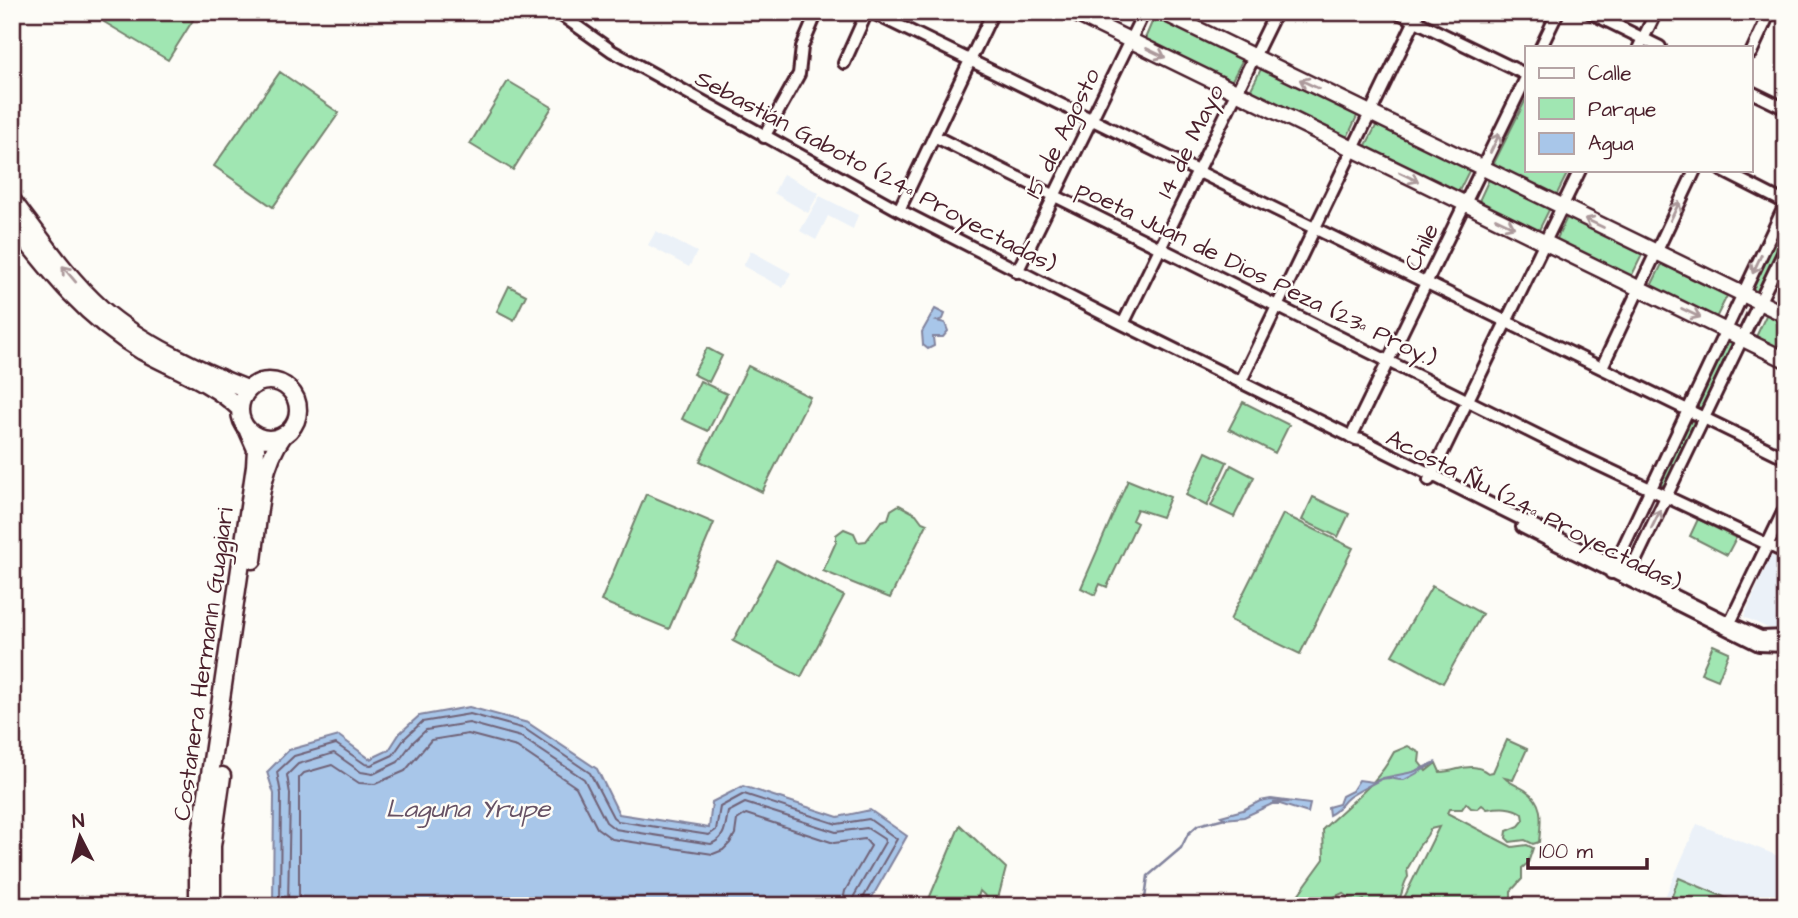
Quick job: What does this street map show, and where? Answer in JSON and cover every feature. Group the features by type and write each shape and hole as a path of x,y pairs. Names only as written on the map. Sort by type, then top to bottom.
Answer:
{"highway":[{"path":"12,200 71,277 102,309 138,336 216,377 247,389"},
{"path":"12,223 63,288 110,330 227,397 239,408 243,424 248,431 265,439 283,436 296,423 299,404 290,388 273,380 255,384 247,389 239,408"},
{"name":"Costanera Hermann Guggiari","path":"198,906 198,859 255,466 256,449 248,431"},
{"name":"Costanera Hermann Guggiari","path":"212,906 212,846 263,484 271,452 283,436"}],"main road":[{"path":"1072,12 1786,360"},
{"path":"1162,12 1786,315"}],"street":[{"name":"Sebastián Gaboto (24ª Proyectadas)","path":"557,12 612,51 899,211 1241,381"},
{"path":"764,137 799,74 802,47 817,12"},
{"path":"844,63 869,12 1786,458"},
{"path":"899,211 993,12"},
{"name":"15 de Agosto","path":"1017,272 1144,12"},
{"name":"14 de Mayo","path":"1123,324 1276,12"},
{"path":"1397,12 1417,17 1525,75"},
{"path":"1541,46 1558,12"},
{"path":"1589,12 1641,43 1656,12"},
{"path":"1752,51 1770,12"},
{"path":"1354,438 1241,381 1417,17"},
{"name":"Chile","path":"1354,438 1388,361 1525,80"},
{"path":"1752,92 1786,109"},
{"name":"poeta Juan de Dios Peza (23ª Proy.)","path":"934,136 1388,361 1786,553"},
{"path":"1431,477 1579,172"},
{"path":"1602,367 1694,172"},
{"path":"1613,569 1786,203 1725,172"},
{"path":"1627,576 1786,247"},
{"name":"Acosta Ñu (24ª Proyectadas)","path":"1354,438 1728,626 1759,645 1786,646"},
{"path":"1728,626 1786,506"},
{"name":"Acosta Ñu (24ª Proyectadas)","path":"1728,626 1762,637 1786,636"}],"shaded area":[{"path":"783,174 819,193 808,213 774,193"},
{"path":"820,196 858,215 853,229 828,216 816,240 800,231"},
{"path":"656,231 697,252 689,267 648,245"},
{"path":"751,251 791,273 783,288 743,266"},
{"path":"1771,555 1786,562 1786,625 1776,628 1768,628 1744,617"},
{"path":"1697,824 1786,859 1786,906 1661,906"}],"green space":[{"path":"110,12 180,12 193,20 168,60 104,22"},
{"path":"1155,15 1243,59 1231,82 1144,41"},
{"path":"1262,67 1358,114 1347,138 1250,91"},
{"path":"280,72 339,113 273,207 214,166"},
{"path":"508,81 552,107 513,170 470,144"},
{"path":"1525,101 1525,172 1568,172 1556,196 1493,165"},
{"path":"1377,124 1470,169 1458,193 1365,147"},
{"path":"1489,179 1550,208 1538,232 1478,203"},
{"path":"1567,217 1643,253 1631,277 1556,241"},
{"path":"1786,217 1786,237 1761,289 1756,293 1751,289"},
{"path":"1662,264 1727,296 1716,318 1651,286"},
{"path":"509,286 526,295 514,320 497,311"},
{"path":"1767,313 1786,322 1786,354 1755,339"},
{"path":"1728,340 1733,341 1734,346 1705,407 1697,408 1696,403"},
{"path":"707,348 722,356 709,382 693,374"},
{"path":"748,366 810,397 762,492 700,461"},
{"path":"700,381 727,394 708,431 682,419"},
{"path":"1243,402 1289,425 1275,453 1229,429"},
{"path":"1690,420 1696,423 1666,486 1661,485 1660,481"},
{"path":"1206,452 1227,462 1207,506 1186,495"},
{"path":"1231,465 1254,477 1234,517 1211,506"},
{"path":"1128,480 1170,497 1162,517 1137,509 1132,520 1137,523 1107,587 1100,584 1095,595 1081,588"},
{"path":"646,494 714,523 669,629 601,601"},
{"path":"1313,497 1349,514 1338,537 1302,520"},
{"path":"899,505 927,524 890,598 823,571 836,542 836,535 844,529 854,533 858,542 866,541 881,521 888,519 891,510"},
{"path":"1283,514 1353,548 1300,654 1230,620"},
{"path":"1698,519 1736,538 1727,555 1690,536"},
{"path":"776,560 844,596 801,677 733,641"},
{"path":"1432,586 1482,614 1443,683 1392,655"},
{"path":"1713,645 1729,652 1718,680 1701,673"},
{"path":"1507,740 1527,749 1513,780 1505,778 1525,790 1536,801 1540,813 1539,842 1510,842 1506,838 1507,831 1519,826 1524,820 1523,814 1510,808 1487,809 1482,805 1477,809 1466,803 1462,809 1449,809 1447,813 1512,847 1527,845 1533,848 1528,863 1522,868 1522,879 1511,891 1511,906 1400,906 1439,827 1430,829 1416,851 1407,869 1408,877 1398,901 1399,906 1365,906 1364,900 1355,903 1343,893 1325,901 1323,906 1290,906 1324,859 1323,829 1371,784 1394,752 1408,746 1420,753 1419,762 1426,771 1436,763 1440,772 1476,767 1488,773 1493,772"},
{"path":"960,825 1006,868 996,906 980,891 975,906 926,906"},
{"path":"1679,878 1729,899 1726,906 1668,906"}],"water":[{"path":"935,309 945,314 943,319 937,321 945,323 948,331 943,337 933,337 934,346 928,349 923,345 922,332"},
{"name":"Laguna Yrupe","path":"469,707 528,723 597,769 619,814 709,828 712,802 743,786 838,817 870,810 907,836 867,906 273,906 274,794 267,772 289,750 339,736 370,759 389,750 400,733 419,716"},
{"path":"1436,762 1404,780 1379,780 1349,797 1329,815 1328,807 1339,804 1342,796 1352,791 1359,780 1373,782 1383,778 1413,772"},
{"path":"1271,799 1310,804 1308,813 1272,804 1244,817 1225,819 1221,816 1243,810 1260,801"}],"waterway":[{"path":"1274,802 1288,802"},
{"path":"1144,906 1148,876 1181,848 1188,834 1198,825 1225,818"}]}
